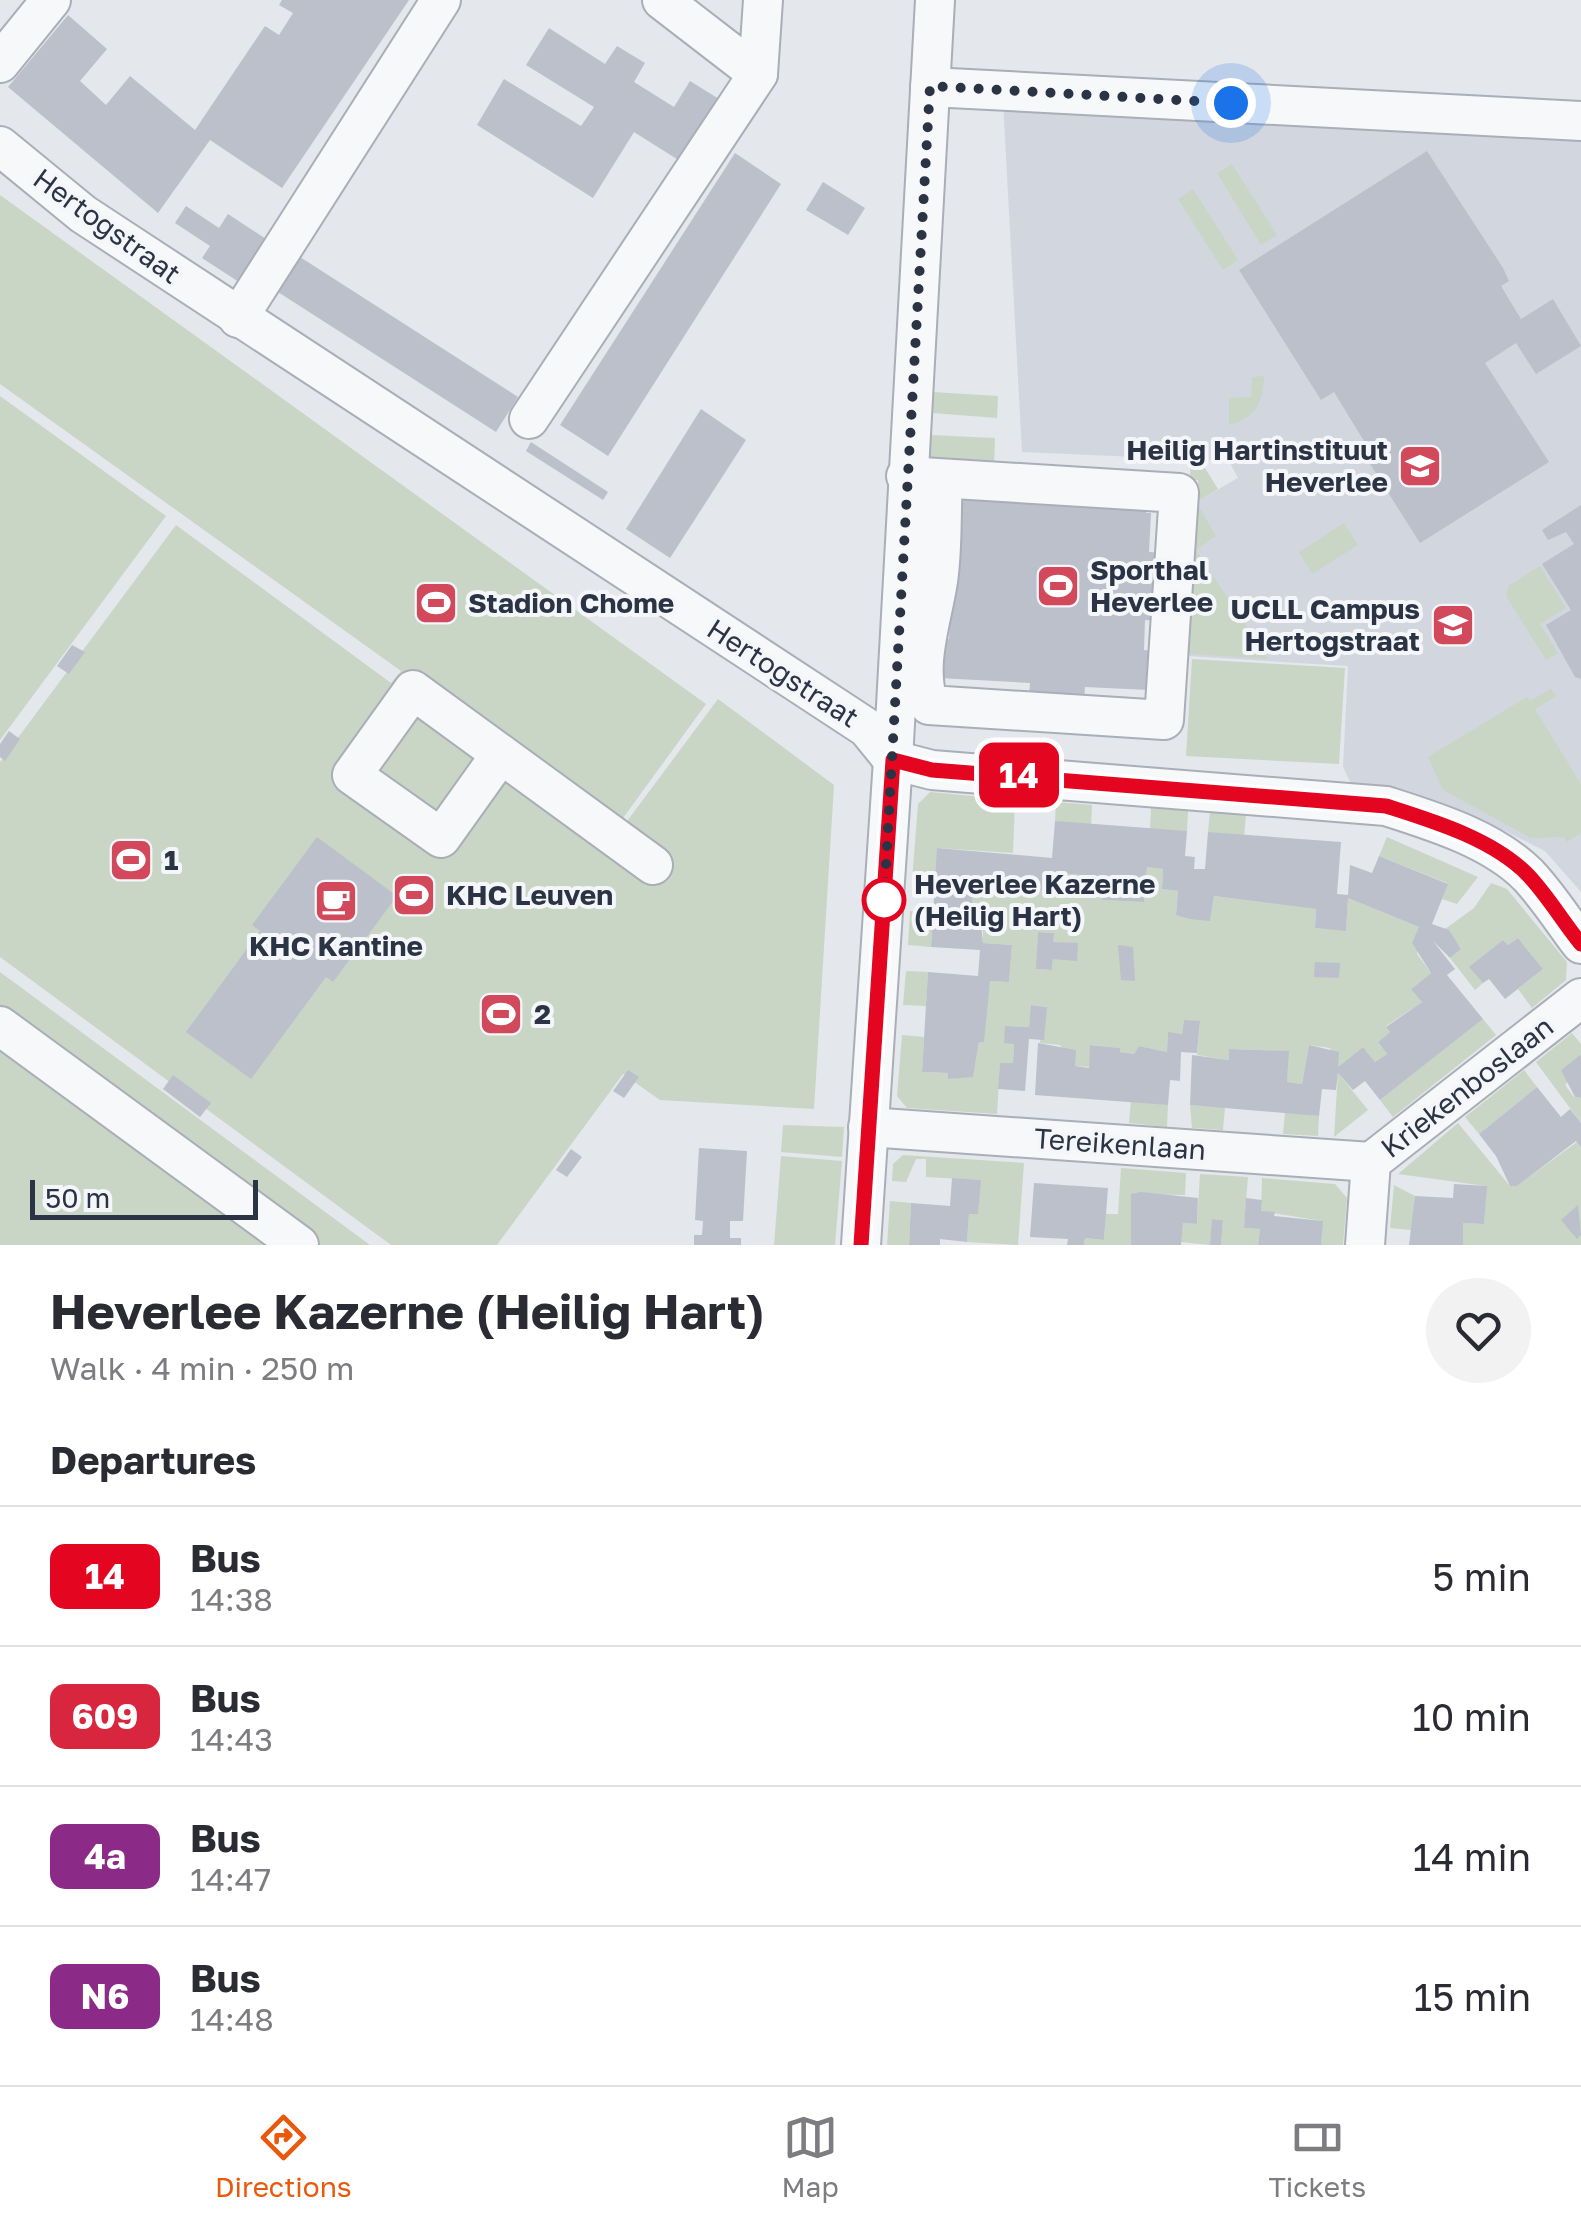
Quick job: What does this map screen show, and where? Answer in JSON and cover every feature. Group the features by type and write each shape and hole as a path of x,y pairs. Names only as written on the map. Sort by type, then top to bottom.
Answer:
{"street":[{"path":"0,63 52,0"},
{"path":"238,318 441,0"},
{"path":"662,0 758,74"},
{"path":"529,419 758,74 763,0"},
{"path":"860,1245 893,760 922,528 935,0"},
{"path":"930,86 1581,121"},
{"name":"Hertogstraat","path":"0,146 82,214 867,728 893,760"},
{"path":"922,528 938,582 929,609 924,674 928,706 1164,720 1178,493 924,477"},
{"path":"1053,778 1058,713"},
{"path":"501,754 653,865"},
{"path":"893,760 932,770 1386,806 1433,821 1504,857 1568,904 1581,944"},
{"name":"Kriekenboslaan","path":"1365,1245 1372,1162 1581,998"},
{"path":"0,1026 299,1245"},
{"name":"Tereikenlaan","path":"868,1127 1372,1162"}],"shaded area":[{"name":"Heilig Hartinstituut Heverlee","path":"1003,101 1581,112 1581,892 1545,851 1485,821 1423,799 1351,784 1343,767 1348,666 1187,656 1196,502 1238,478 1229,461 1022,452"}],"green space":[{"path":"1232,164 1277,235 1261,245 1217,173"},
{"path":"1193,189 1238,260 1223,270 1178,199"},
{"name":"KHC Leuven","path":"0,195 706,704 618,825 619,832 718,699 834,785 814,1109 660,1100 623,1074 497,1245 391,1245 0,957 0,762 176,525 391,683 401,671 0,384"},
{"path":"1264,376 1256,408 1246,418 1229,425 1229,398 1251,397 1252,377"},
{"path":"933,392 998,396 997,418 932,413"},
{"path":"0,396 166,516 0,740"},
{"path":"931,435 995,438 994,469 930,467"},
{"path":"1191,454 1197,455 1218,489 1198,501 1198,480 1190,480"},
{"path":"1197,503 1216,536 1196,550 1268,659 1189,654"},
{"path":"1344,523 1358,545 1312,574 1299,552"},
{"path":"1540,566 1566,608 1540,624 1558,653 1546,660 1506,596 1508,586"},
{"path":"1192,659 1345,668 1339,764 1186,756"},
{"path":"1551,689 1556,696 1535,709 1581,784 1581,833 1567,842 1564,837 1531,838 1443,790 1428,757 1527,697 1530,701"},
{"path":"930,792 1015,800 1013,853 938,848 935,882 912,881 918,804"},
{"path":"1056,802 1092,805 1091,826 1055,821"},
{"path":"1151,808 1188,811 1187,831 1150,830"},
{"path":"1210,812 1246,814 1244,837 1208,832"},
{"path":"1387,837 1478,877 1457,904 1442,899 1447,883 1379,856"},
{"path":"1147,867 1163,869 1162,889 1178,891 1176,915 1210,920 1214,896 1316,909 1315,928 1346,930 1348,898 1419,927 1417,954 1431,973 1412,988 1422,1002 1386,1026 1390,1032 1378,1042 1387,1054 1375,1062 1363,1047 1338,1067 1330,1048 1309,1045 1302,1084 1287,1082 1288,1051 1230,1049 1229,1060 1197,1055 1200,1022 1184,1020 1182,1034 1168,1033 1167,1052 1139,1046 1134,1054 1120,1052 1120,1048 1091,1045 1089,1067 1075,1066 1060,1045 1040,1043 1047,1007 1032,1005 1029,1027 1005,1026 1014,1044 1013,1063 1000,1063 997,1114 907,1108 897,1096 902,1035 924,1037 922,1072 948,1073 948,1079 973,1076 990,981 1009,982 1012,945 983,943 983,931 971,915 974,885 1057,892 1059,873 1102,877 1102,900 1144,902","holes":["1038,932 1053,933 1053,942 1078,944 1053,959 1052,970 1037,969"]},
{"path":"1491,883 1507,889 1567,962 1566,980 1532,1008 1518,989 1543,969 1518,938 1508,945 1503,940 1470,967 1483,983 1475,990 1450,958 1461,948 1445,929 1474,908"},
{"path":"910,911 933,913 931,947 908,945"},
{"path":"906,971 928,972 926,1006 903,1005"},
{"path":"0,972 370,1245 0,1245"},
{"path":"1483,1019 1496,1035 1393,1117 1380,1100"},
{"path":"1572,1033 1581,1044 1581,1054 1561,1070 1569,1081 1565,1085 1574,1097 1581,1098 1581,1123 1536,1062"},
{"path":"1524,1070 1537,1087 1479,1134 1465,1117"},
{"path":"1338,1073 1368,1110 1334,1137"},
{"path":"1131,1101 1168,1105 1167,1127 1129,1123"},
{"path":"1190,1105 1225,1107 1223,1130 1192,1128"},
{"path":"1285,1112 1319,1116 1318,1136 1283,1134"},
{"path":"1458,1123 1510,1186 1517,1186 1577,1142 1581,1147 1581,1245 1463,1245 1463,1223 1484,1224 1486,1186 1398,1174"},
{"path":"783,1125 844,1127 842,1157 781,1152"},
{"path":"903,1155 1024,1163 1018,1245 967,1242 969,1214 978,1214 980,1180 926,1177 926,1159 916,1159 906,1182 892,1181 893,1164"},
{"path":"781,1156 842,1161 835,1245 774,1245"},
{"path":"1121,1168 1186,1173 1185,1195 1132,1194 1131,1245 1084,1245 1085,1238 1104,1240 1106,1214 1118,1214"},
{"path":"1200,1174 1248,1177 1244,1228 1260,1229 1258,1245 1221,1245 1223,1220 1213,1219 1210,1245 1181,1242 1183,1223 1197,1224"},
{"path":"1262,1178 1335,1184 1347,1198 1343,1245 1321,1245 1322,1221 1261,1211"},
{"path":"1394,1185 1415,1196 1412,1230 1390,1228"},
{"path":"890,1201 911,1203 909,1245 887,1245"}],"building":[{"path":"282,0 409,0 282,188 210,140 158,213 8,87 68,15 107,49 80,81 106,105 130,76 195,130 265,26 279,35 293,13 279,5"},
{"path":"549,28 605,64 617,46 645,63 634,82 674,107 690,81 719,99 680,161 634,132 593,198 477,125 504,79 581,126 594,107 526,65"},
{"path":"1427,151 1503,268 1509,281 1501,286 1521,319 1553,299 1581,346 1536,374 1516,343 1485,363 1549,462 1420,543 1358,445 1364,441 1334,392 1321,400 1239,270"},
{"path":"735,153 781,184 608,456 560,425"},
{"path":"823,182 865,208 848,235 806,210"},
{"path":"186,206 219,228 228,214 266,239 239,282 202,258 210,246 175,223"},
{"path":"300,257 518,397 496,432 278,292"},
{"path":"701,409 746,440 670,558 626,529"},
{"path":"531,442 608,492 603,500 526,451"},
{"name":"Sporthal Heverlee","path":"964,488 1147,499 1146,513 1151,513 1149,552 1166,553 1162,621 1145,620 1144,650 1151,651 1149,690 1085,687 1084,700 1029,697 1030,683 939,678 941,639 949,639 957,502 963,503"},
{"path":"1581,505 1581,679 1575,677 1546,625 1571,610 1542,564 1574,544 1566,532 1548,540 1542,530"},
{"path":"72,645 85,652 69,674 57,666"},
{"path":"9,731 20,739 5,761 0,757 0,744"},
{"path":"1055,821 1187,831 1185,856 1195,857 1194,869 1205,869 1208,832 1341,842 1337,894 1348,895 1350,865 1372,873 1379,856 1448,884 1432,924 1449,930 1461,949 1450,958 1433,941 1455,969 1447,975 1483,1019 1380,1100 1365,1081 1353,1090 1338,1073 1336,1090 1322,1089 1319,1116 1190,1105 1192,1055 1229,1060 1229,1049 1289,1051 1287,1082 1302,1084 1309,1045 1339,1052 1338,1067 1363,1047 1375,1062 1387,1054 1378,1042 1390,1032 1386,1027 1422,1002 1411,989 1431,973 1412,943 1419,927 1348,898 1346,931 1315,928 1316,909 1214,896 1210,921 1190,919 1176,915 1178,891 1162,889 1163,869 1147,867 1144,902 1102,900 1102,877 1059,873 1058,892 974,885 971,915 980,915 983,943 1012,945 1009,982 990,981 984,1042 979,1042 973,1077 948,1079 948,1073 922,1072 928,972 978,976 980,950 931,947 937,848 1052,858"},
{"path":"317,837 397,896 333,982 326,977 251,1079 186,1032 260,931 252,925"},
{"path":"1038,932 1054,933 1053,942 1078,943 1077,961 1053,959 1052,970 1036,969"},
{"path":"1518,938 1543,969 1505,999 1489,979 1483,983 1469,967 1503,940 1508,945"},
{"path":"1118,945 1133,947 1135,981 1121,980"},
{"path":"1315,962 1340,963 1339,978 1314,977"},
{"path":"1031,1005 1047,1007 1044,1040 1029,1039 1025,1091 998,1089 1000,1063 1013,1063 1014,1044 1004,1043 1005,1026 1029,1027"},
{"path":"1184,1020 1200,1021 1197,1053 1181,1052 1180,1081 1170,1080 1168,1105 1035,1095 1038,1043 1076,1050 1075,1066 1089,1068 1090,1045 1120,1048 1120,1052 1134,1054 1139,1046 1167,1052 1168,1032 1182,1034"},
{"path":"1581,1054 1581,1098 1575,1097 1561,1070"},
{"path":"628,1070 639,1077 624,1098 613,1091"},
{"path":"173,1075 211,1103 200,1117 163,1089"},
{"path":"1537,1087 1561,1117 1570,1109 1581,1123 1581,1147 1576,1141 1517,1186 1510,1186 1496,1156 1479,1134"},
{"path":"699,1148 747,1151 743,1221 730,1221 730,1238 741,1238 741,1245 694,1245 694,1235 702,1235 703,1221 695,1220"},
{"path":"571,1149 582,1157 567,1177 556,1170"},
{"path":"952,1178 981,1180 978,1214 969,1214 967,1242 940,1239 940,1245 909,1245 911,1203 950,1206"},
{"path":"1034,1183 1108,1188 1104,1240 1085,1238 1084,1245 1067,1245 1068,1239 1030,1237"},
{"path":"1454,1184 1487,1186 1484,1224 1463,1223 1463,1245 1409,1245 1415,1196 1453,1198"},
{"path":"1131,1194 1198,1198 1197,1224 1183,1223 1181,1245 1131,1245"},
{"path":"1246,1198 1262,1200 1261,1211 1275,1212 1274,1216 1323,1221 1321,1245 1258,1245 1260,1229 1244,1228"},
{"path":"1578,1205 1581,1235 1577,1239 1561,1220"},
{"path":"1212,1219 1223,1220 1221,1245 1210,1245"}],"bus line":[{"name":"14","path":"861,1245 893,760 932,770 1386,806 1433,821 1504,857 1527,874 1581,944"}],"place":[{"name":"Heilig Hartinstituut Heverlee","path":"1420,466"},
{"name":"Sporthal Heverlee","path":"1058,586"},
{"name":"Stadion Chome","path":"436,603"},
{"name":"UCLL Campus Hertogstraat","path":"1453,625"},
{"name":"1","path":"131,860"},
{"name":"KHC Leuven","path":"414,895"},
{"name":"Heverlee Kazerne (Heilig Hart)","path":"884,900"},
{"name":"KHC Kantine","path":"336,901"},
{"name":"2","path":"501,1014"}],"route":[{"path":"884,900 908,420 930,86 1231,103"}]}
